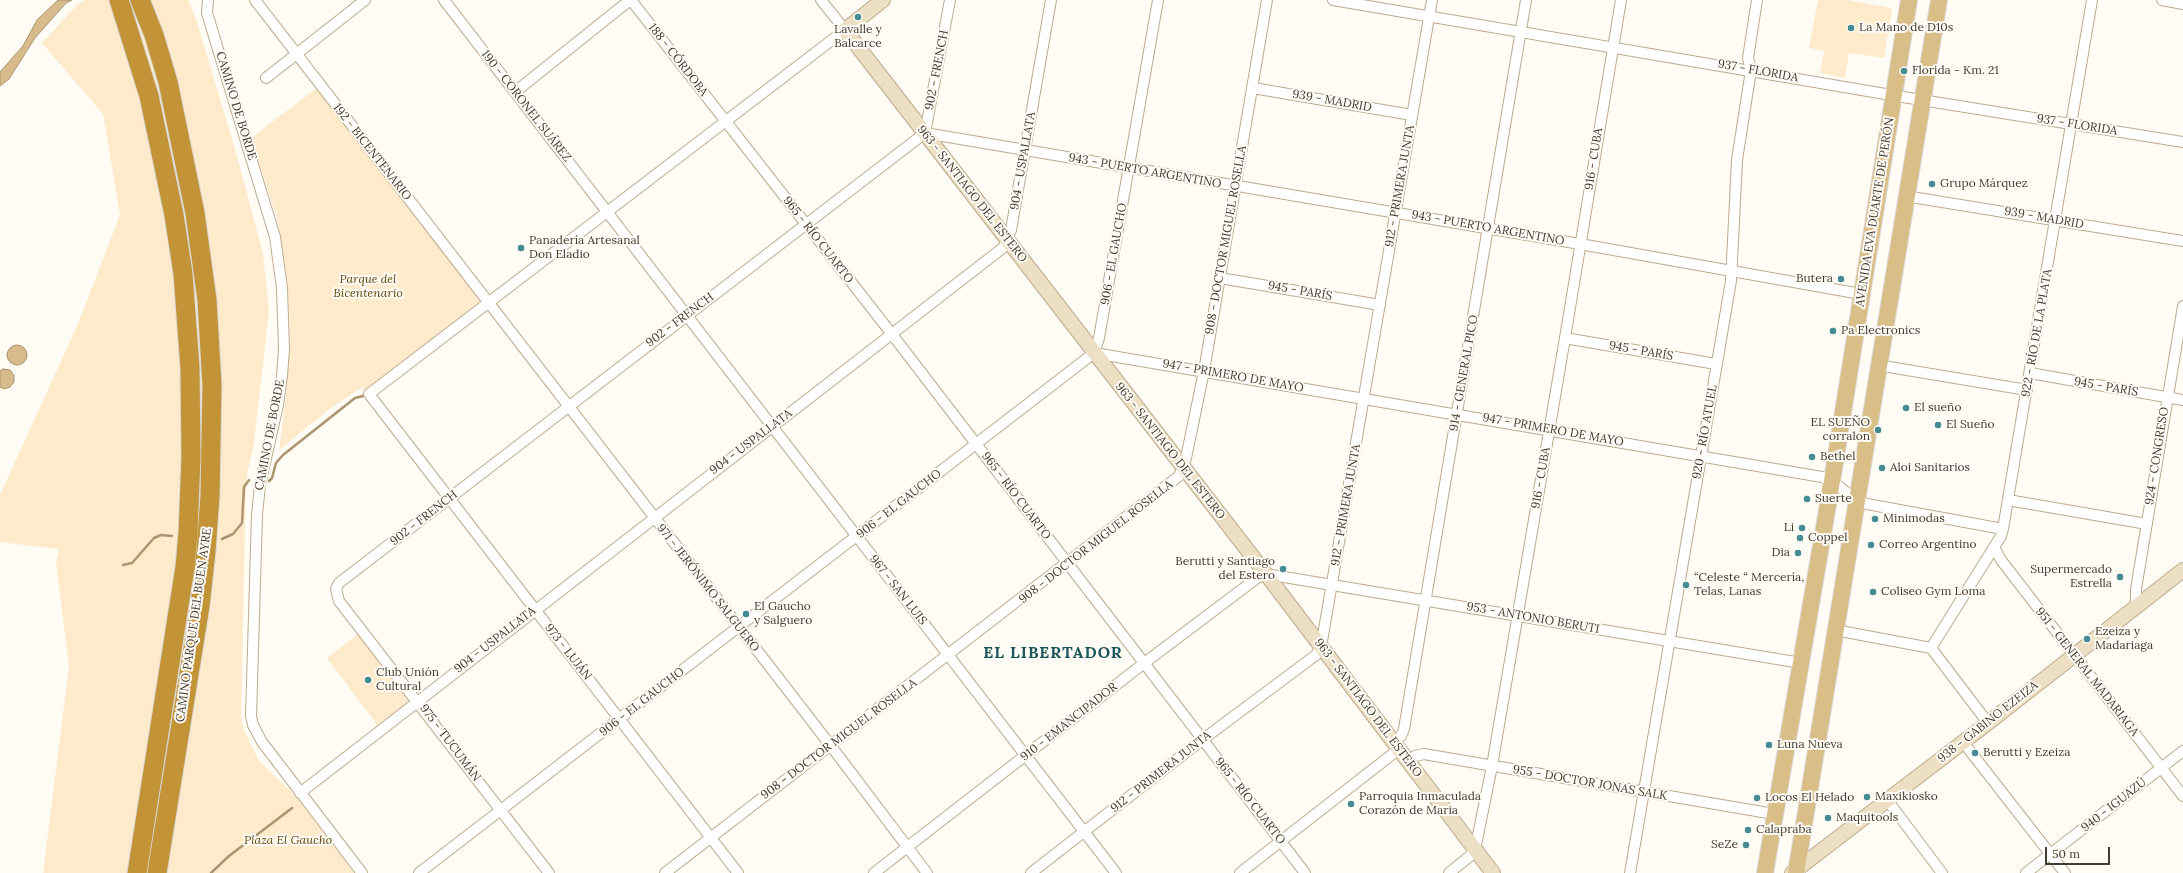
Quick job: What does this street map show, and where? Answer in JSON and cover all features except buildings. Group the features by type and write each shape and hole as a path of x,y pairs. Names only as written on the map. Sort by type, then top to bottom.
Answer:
{"highway":[{"name":"CAMINO PARQUE DEL BUEN AYRE","path":"118,0 149,96 174,215 183,274 190,368 190,487 185,567 137,873"},
{"name":"CAMINO PARQUE DEL BUEN AYRE","path":"140,0 154,35 168,82 195,213 207,300 212,385 210,496 200,606 157,873"}],"main road":[{"name":"AVENIDA EVA DUARTE DE PERÓN","path":"1764,873 1832,481 1909,0"},
{"path":"1795,872 1877,365 1939,0"}],"street":[{"name":"CAMINO DE BORDE","path":"208,0 207,13 258,178 279,260 284,349 278,405 258,501 251,708 253,725 258,735 300,793 362,873"},
{"name":"192 - BICENTENARIO","path":"255,0 489,304"},
{"path":"266,78 296,52 364,0"},
{"name":"190 - CORONEL SUÁREZ","path":"444,0 607,211"},
{"path":"515,92 630,0"},
{"name":"188 - CÓRDOBA","path":"630,0 725,120"},
{"path":"821,0 845,30"},
{"path":"489,304 725,120 884,0"},
{"name":"902 - FRENCH","path":"336,594 339,584 687,314 925,133 950,0"},
{"name":"904 - USPALLATA","path":"300,793 534,609 772,427 891,333 1000,251 1008,241 1026,150 1051,0"},
{"name":"906 - EL GAUCHO","path":"419,873 1094,353 1099,338 1130,168 1158,0"},
{"name":"908 - DOCTOR MIGUEL ROSELLA","path":"665,873 1179,476 1183,470 1204,371 1267,0"},
{"name":"937 - FLORIDA","path":"1333,0 1894,95 2183,142"},
{"name":"912 - PRIMERA JUNTA","path":"1031,873 1202,740 1316,655 1321,647 1365,399 1395,212 1432,0"},
{"name":"914 - GENERAL PICO","path":"1240,873 1397,745 1404,729 1456,414 1489,229 1526,0"},
{"name":"916 - CUBA","path":"1475,850 1492,766 1566,338 1612,47 1621,0"},
{"name":"920 - RÍO ATUEL","path":"1630,873 1732,270 1737,160 1750,70 1748,58 1757,0"},
{"name":"922 - RÍO DE LA PLATA","path":"1931,648 1994,547 2003,529 2092,0"},
{"path":"2162,0 2183,4"},
{"name":"963 - SANTIAGO DEL ESTERO","path":"845,30 1183,470 1266,574 1493,873"},
{"name":"939 - MADRID","path":"1253,88 1412,115"},
{"name":"965 - RÍO CUARTO","path":"725,120 891,333 1143,664 1305,873"},
{"name":"943 - PUERTO ARGENTINO","path":"925,133 1395,212 1732,270 1861,294"},
{"name":"939 - MADRID","path":"1905,196 2183,241"},
{"name":"967 - SAN LUIS","path":"607,211 1116,873"},
{"name":"945 - PARÍS","path":"1220,278 1380,305"},
{"name":"973 - LUJÁN","path":"489,304 369,394 738,873"},
{"name":"971 - JERÓNIMO SALGUERO","path":"489,304 567,407 831,746 926,873"},
{"name":"924 - CONGRESO","path":"2136,607 2136,589 2183,306"},
{"name":"945 - PARÍS","path":"1566,338 1716,364"},
{"name":"947 - PRIMERO DE MAYO","path":"1094,353 1701,455 1822,477 1832,481 1856,500 1867,504 2003,529"},
{"path":"1877,365 2027,390"},
{"name":"945 - PARÍS","path":"2030,374 2183,400"},
{"path":"2008,500 2147,524"},
{"name":"951 - GENERAL MADARIAGA","path":"1994,547 2001,560 2183,796"},
{"name":"938 - GABINO EZEIZA","path":"1795,872 2183,570"},
{"name":"953 - ANTONIO BERUTI","path":"1266,574 1518,615 1669,642 1801,662"},
{"name":"910 - EMANCIPADOR","path":"874,873 1026,757 1143,664 1257,578 1266,574"},
{"name":"975 - TUCUMÁN","path":"336,594 339,601 418,701 549,873"},
{"path":"1834,630 1931,648 1988,723"},
{"path":"1963,742 2065,873"},
{"name":"940 - IGUAZÚ","path":"2026,873 2183,751"},
{"name":"955 - DOCTOR JONAS SALK","path":"1408,761 1415,756 1424,754 1774,814"},
{"path":"1888,801 1942,873"},
{"path":"1449,873 1475,850"}],"green space":[{"name":"Plaza El Gaucho","path":"85,0 188,0 196,19 235,149 263,254 269,311 254,443 246,480 241,719 245,732 259,761 295,795 354,873 43,873 69,666 56,563 59,549 0,542 0,495 78,324 120,215 103,114 42,43 77,5"},
{"name":"La Mano de D10s","path":"1818,0 1847,0 1892,8 1884,58 1849,53 1845,78 1820,73 1824,51 1809,48"},
{"name":"Parque del Bicentenario","path":"317,88 482,303 367,392 362,387 331,408 279,450 287,389 290,321 286,271 277,218 251,138"},
{"name":"Club Unión Cultural","path":"358,634 409,702 378,726 327,658"}],"shaded area":[{"path":"58,0 72,0 66,3 35,38 9,79 0,86 0,72 23,46 37,20"},
{"path":"17,345 24,348 27,355 24,362 17,365 10,362 7,355 10,348"},
{"path":"3,369 10,370 14,375 14,382 10,387 4,389 0,387 0,371"}],"waterway":[{"path":"269,481 272,478 276,463 283,455 355,398 363,396"},
{"path":"222,539 233,534 242,523 244,487 249,480"},
{"path":"123,565 132,563 154,538 161,535 172,536"},
{"path":"211,873 229,856 292,808"}],"place":[{"name":"Lavalle y Balcarce","path":"858,17"},
{"name":"La Mano de D10s","path":"1851,28"},
{"name":"Florida - Km. 21","path":"1904,71"},
{"name":"Grupo Márquez","path":"1932,184"},
{"name":"Panadería Artesanal Don Eladio","path":"521,248"},
{"name":"Butera","path":"1841,279"},
{"name":"Pa Electronics","path":"1833,331"},
{"name":"El sueño","path":"1906,408"},
{"name":"El Sueño","path":"1938,425"},
{"name":"EL SUEÑO corralon","path":"1878,430"},
{"name":"Bethel","path":"1812,457"},
{"name":"Aloi Sanitarios","path":"1882,468"},
{"name":"Suerte","path":"1807,499"},
{"name":"Minimodas","path":"1875,519"},
{"name":"Li","path":"1802,528"},
{"name":"Coppel","path":"1800,538"},
{"name":"Correo Argentino","path":"1871,545"},
{"name":"Dia","path":"1798,553"},
{"name":"Berutti y Santiago del Estero","path":"1283,569"},
{"name":"Supermercado Estrella","path":"2120,577"},
{"name":"“Celeste “ Mercería, Telas, Lanas","path":"1686,585"},
{"name":"Coliseo Gym Loma","path":"1873,592"},
{"name":"El Gaucho y Salguero","path":"746,614"},
{"name":"Ezeiza y Madariaga","path":"2087,639"},
{"name":"Club Unión Cultural","path":"368,680"},
{"name":"Luna Nueva","path":"1769,745"},
{"name":"Berutti y Ezeiza","path":"1975,753"},
{"name":"Maxikiosko","path":"1867,797"},
{"name":"Locos El Helado","path":"1757,798"},
{"name":"Parroquia Inmaculada Corazón de Maria","path":"1351,804"},
{"name":"Maquitools","path":"1828,818"},
{"name":"Calapraba","path":"1748,830"},
{"name":"SeZe","path":"1746,845"}],"district":[{"name":"EL LIBERTADOR","path":"1053,653"}]}
